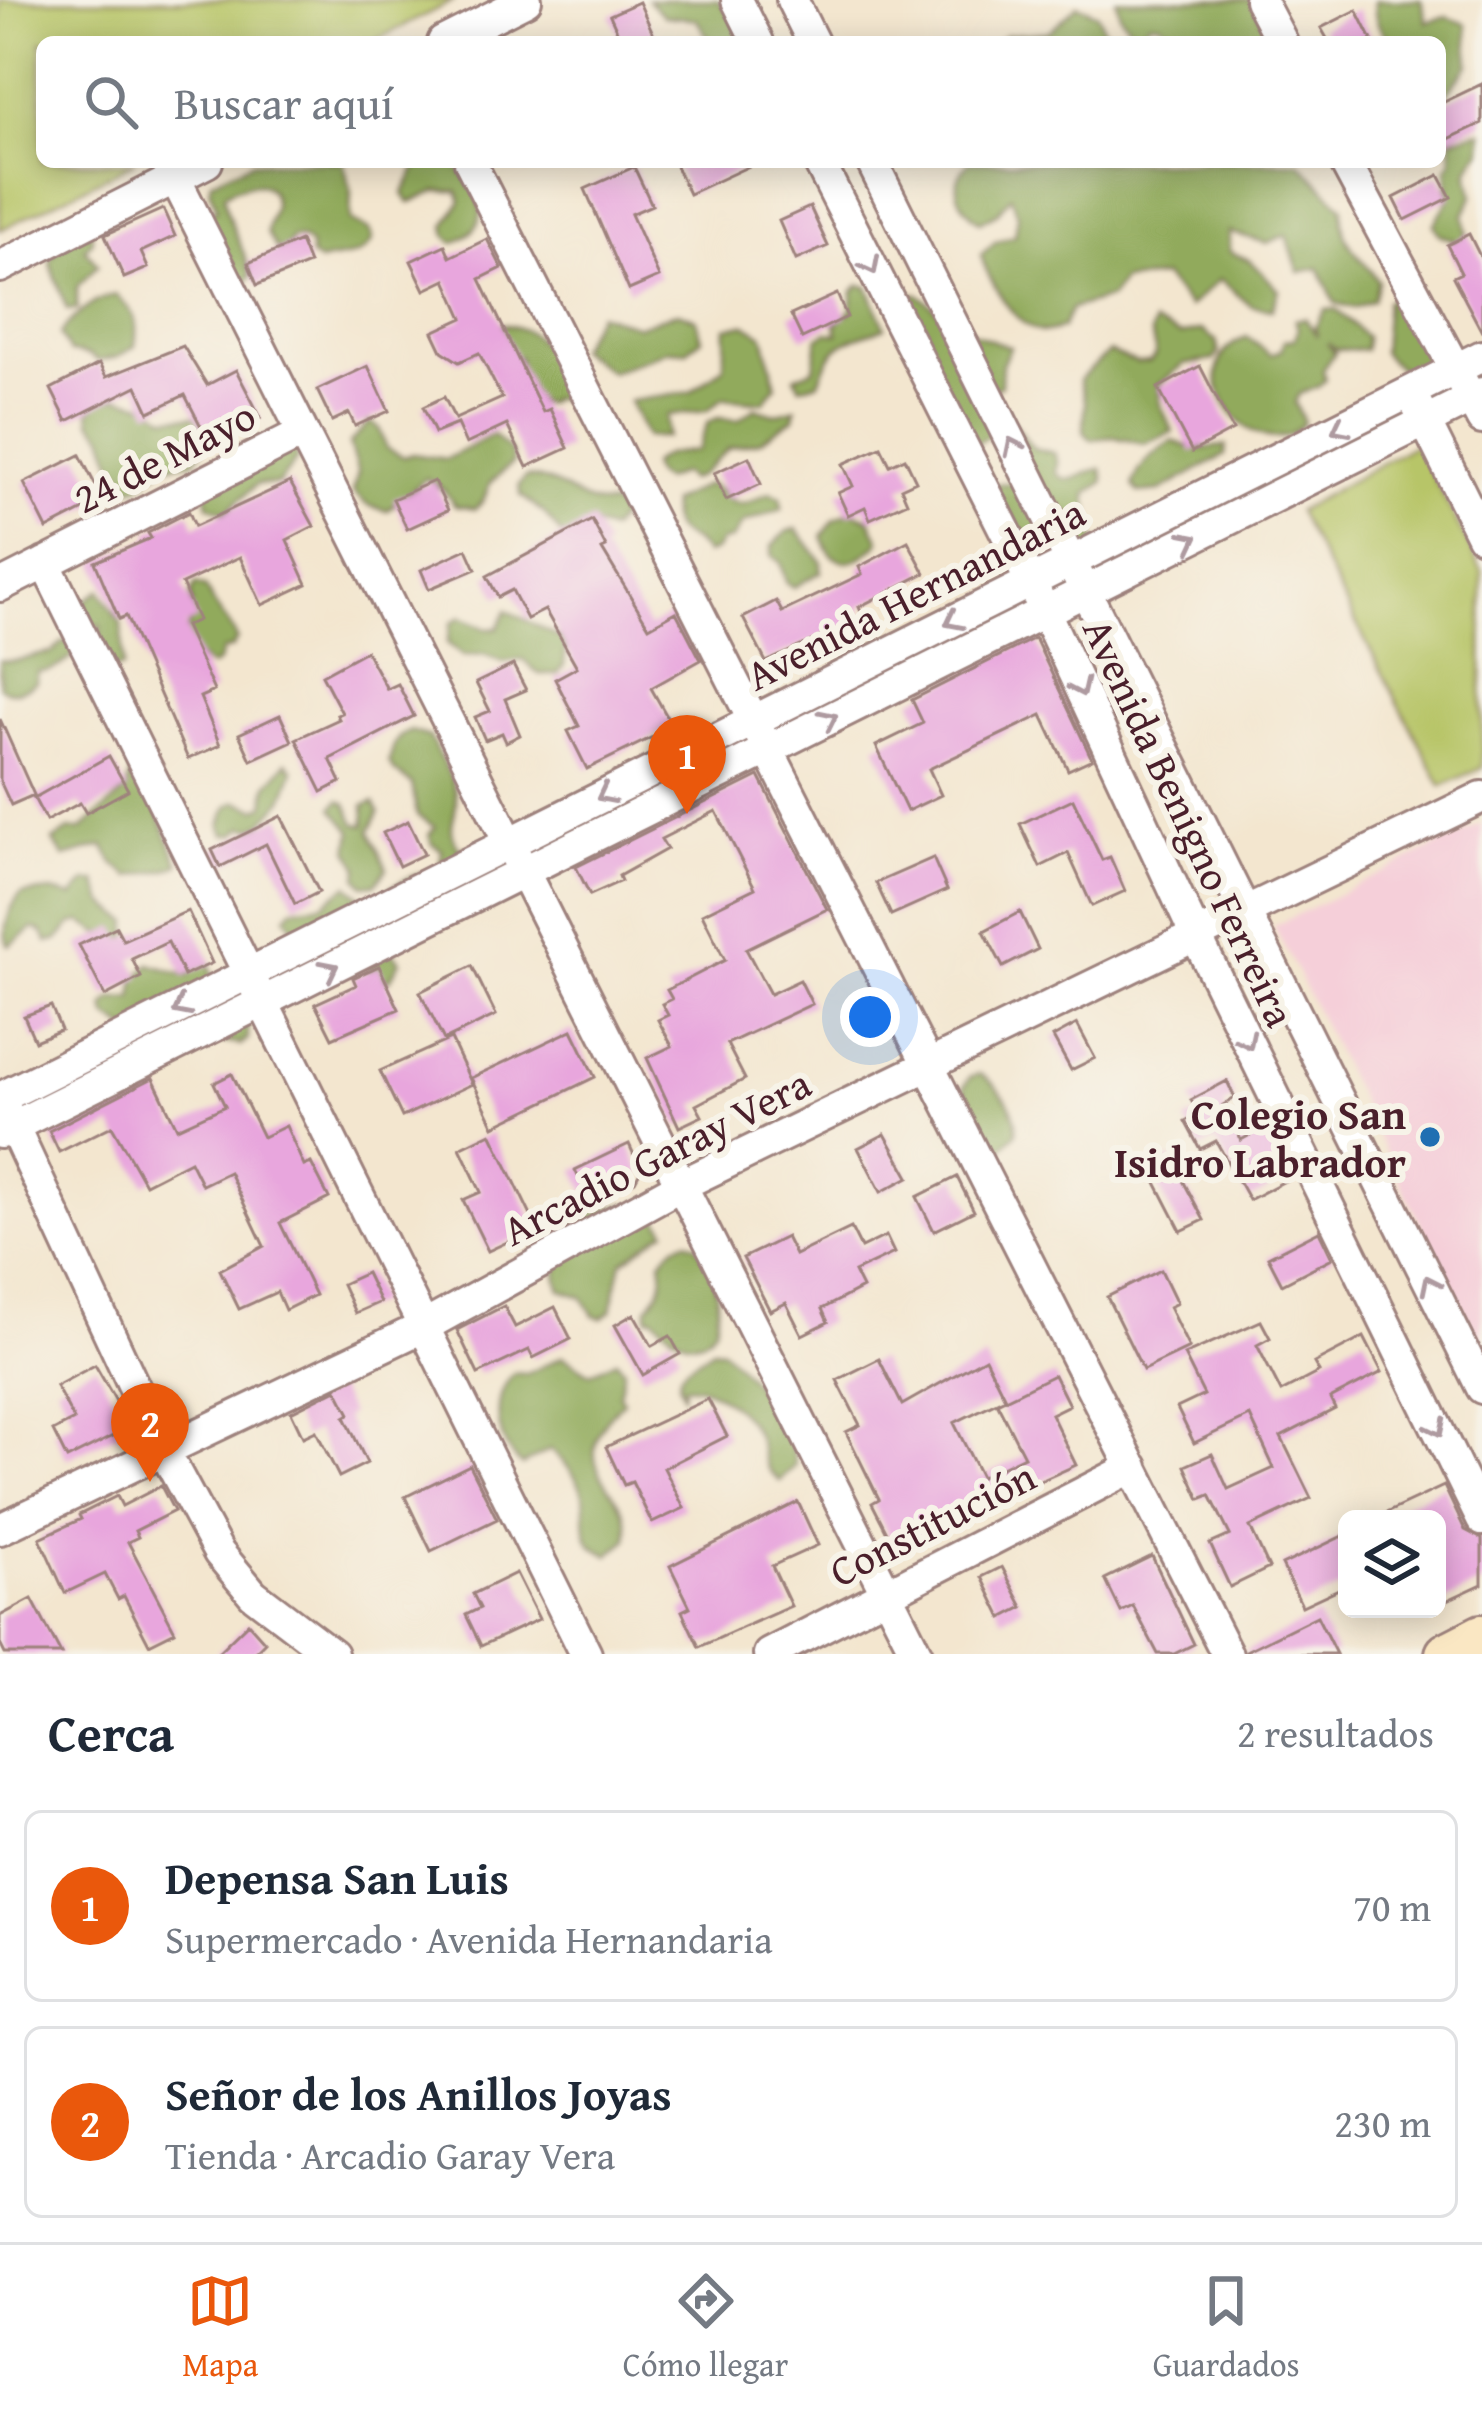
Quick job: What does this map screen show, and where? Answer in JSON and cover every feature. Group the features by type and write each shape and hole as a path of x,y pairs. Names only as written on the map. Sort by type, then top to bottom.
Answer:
{"street":[{"path":"455,36 526,0"},
{"path":"737,0 755,36"},
{"path":"792,0 809,36"},
{"path":"1260,0 1279,36"},
{"path":"0,267 195,168"},
{"path":"473,168 1228,1654"},
{"name":"Avenida Benigno Ferreira","path":"822,168 1031,582 1196,936 1482,1520"},
{"name":"Avenida Benigno Ferreira","path":"875,168 1482,1388"},
{"path":"1349,168 1468,363 1478,404"},
{"path":"175,178 916,1654"},
{"name":"Avenida Hernandaria","path":"0,1098 1468,363"},
{"path":"1410,393 1482,536"},
{"name":"Avenida Hernandaria","path":"6,1130 1425,422 1478,404"},
{"name":"24 de Mayo","path":"0,586 302,433"},
{"path":"45,563 586,1654"},
{"name":"Arcadio Garay Vera","path":"0,1529 425,1326 681,1185 1482,797"},
{"path":"0,1098 6,1130 219,1553 253,1594 332,1654"},
{"name":"Constitución","path":"769,1654 1132,1467"},
{"path":"1447,1654 1482,1636"}],"shaded area":[{"name":"Colegio San Isidro Labrador","path":"1482,824 1482,1348 1274,926"}],"green space":[{"path":"0,0 455,0 384,36 36,36 36,168 123,168 0,230"},
{"path":"648,0 717,0 735,24 737,36 707,36 696,19 664,16"},
{"path":"1116,0 1250,0 1271,36 1169,36 1160,23 1150,22 1143,30 1133,31 1120,15"},
{"path":"1375,0 1421,0 1427,22 1447,17 1467,24 1469,65 1446,94 1446,36 1387,36 1375,12"},
{"path":"1078,5 1098,14 1105,33 1005,36 1048,32"},
{"path":"1482,131 1482,150 1469,172 1473,196 1464,214 1467,235 1458,242 1439,234 1434,225 1449,199 1451,139"},
{"path":"239,168 345,168 351,190 350,221 369,230 373,239 358,254 320,262 302,239 293,238 277,250 267,233 274,207 272,194 262,185 238,188 224,194 251,276 238,292 198,216 217,209 211,181"},
{"path":"417,168 458,168 477,194 481,216 468,235 454,243 445,226 461,201 458,191 437,191 409,203 403,194"},
{"path":"1305,168 1343,207 1347,240 1378,281 1373,300 1354,308 1335,303 1319,268 1299,272 1286,235 1267,243 1229,232 1230,252 1250,260 1279,290 1272,309 1251,306 1220,279 1189,307 1163,277 1122,281 1110,298 1071,309 1062,328 1032,329 1004,301 981,255 995,242 1015,235 1018,215 1011,196 998,212 980,222 958,194 962,170"},
{"path":"91,225 92,241 85,249 98,265 77,287 77,309 67,310 50,262 54,253"},
{"path":"860,285 868,287 885,327 843,344 830,357 819,382 800,387 795,377 814,368 818,338 827,332 838,334 836,324 851,311 853,291"},
{"path":"918,294 960,328 1010,347 1002,364 1001,385 983,394 999,438 988,436 964,452 899,300"},
{"path":"116,295 134,318 135,346 118,357 98,361 70,352 60,334 85,309"},
{"path":"1395,296 1438,328 1420,370 1405,371 1382,352 1386,301"},
{"path":"1336,309 1366,337 1365,350 1335,349 1327,343 1335,353 1323,370 1325,380 1299,394 1295,402 1304,422 1287,436 1267,437 1248,428 1220,392 1218,371 1226,352 1247,337 1271,355 1281,350 1284,340 1295,339 1295,320 1305,318 1317,336 1315,327 1325,310"},
{"path":"678,312 696,319 702,339 686,351 668,350 611,372 577,349 598,313 638,326"},
{"path":"1154,323 1181,335 1202,330 1217,342 1219,352 1214,360 1183,365 1159,384 1160,404 1173,432 1144,444 1113,437 1091,440 1084,432 1085,400 1079,380 1109,352 1137,363 1150,362 1156,354 1151,333"},
{"path":"498,324 523,330 540,342 563,382 573,384 587,413 577,415 564,400 554,398 545,404 532,397 524,386 519,357 509,357"},
{"path":"746,324 764,336 776,386 764,402 723,398 707,411 667,415 667,437 646,437 629,401 691,392 724,367 726,327"},
{"path":"117,397 149,405 166,417 198,416 208,445 194,461 165,466 140,486 130,488 128,478 114,464 104,435 91,421 90,411 98,403"},
{"path":"755,408 775,414 796,408 794,418 760,441 729,448 699,476 689,480 682,473 663,480 655,475 651,465 662,457 697,450 708,422 738,420"},
{"path":"370,422 379,428 386,448 404,457 446,459 493,435 511,452 513,463 490,483 475,509 455,506 444,490 426,478 387,511 367,505 353,492 358,473 349,444"},
{"path":"1014,424 1033,448 1054,453 1056,473 1062,477 1073,479 1102,469 1104,482 1087,494 1093,536 1111,557 1099,573 1089,575 1034,531 1025,538 990,484 1011,483 1018,465"},
{"path":"1173,441 1194,449 1226,446 1225,455 1160,491 1139,493 1133,486 1139,472"},
{"path":"1416,444 1482,571 1482,767 1442,786 1297,511"},
{"path":"295,449 297,459 278,484 257,484 226,512 208,505 204,485"},
{"path":"526,477 551,482 589,502 615,505 622,515 610,531 590,524 563,537 544,513 520,495 519,485"},
{"path":"707,484 737,504 772,493 781,498 782,509 743,523 731,540 706,554 677,531 671,503"},
{"path":"851,511 870,519 880,541 855,560 840,560 822,536 834,520"},
{"path":"797,529 821,561 821,572 794,587 786,582 780,562 772,556 772,546"},
{"path":"196,584 206,588 237,639 211,667 181,645 193,616 191,593"},
{"path":"100,590 122,625 123,667 113,670 99,644 101,625 82,630 76,607"},
{"path":"507,610 566,645 558,674 539,674 522,659 503,662 484,654 463,656 447,643 451,623 461,617 487,629 498,628"},
{"path":"63,642 77,651 65,663 38,672 36,682 23,689 0,687 0,660 52,653"},
{"path":"411,731 430,737 452,781 456,843 459,848 476,847 488,861 488,871 477,889 439,871 442,850 429,835 435,827 417,815 412,784 389,763 398,739"},
{"path":"287,762 294,770 283,800 262,823 225,834 221,825 228,806 237,801 257,809 265,805 267,786"},
{"path":"138,764 179,864 130,877 114,864 104,846 64,857 53,841 69,830 81,830 126,791"},
{"path":"340,800 347,804 356,824 365,825 364,805 374,802 379,812 370,831 387,869 375,884 364,885 358,877 359,866 349,850 352,831 333,808"},
{"path":"419,874 429,876 439,898 387,945 400,961 390,980 370,973 366,953 326,952 311,966 270,977 297,933 286,916 293,908 323,904 348,885 364,899 371,898"},
{"path":"86,882 97,882 104,903 129,922 127,942 82,922 72,924 58,940 47,942 34,928 9,946 8,920 21,894 52,891 72,897"},
{"path":"207,956 216,988 248,1018 248,1039 240,1045 209,1039 196,1054 176,1056 149,1070 124,1027 107,1016 105,1006 112,999 133,998 136,978 150,964 189,976 197,958"},
{"path":"980,1074 1001,1092 1014,1116 1016,1133 1001,1149 981,1141 962,1117 964,1086"},
{"path":"622,1204 648,1210 666,1230 622,1262 611,1311 602,1318 593,1315 582,1297 561,1290 558,1262 578,1218"},
{"path":"686,1241 697,1245 708,1265 718,1305 715,1327 708,1336 692,1342 648,1317 648,1307 661,1286 661,1261 675,1245"},
{"path":"712,1349 723,1350 734,1361 779,1419 795,1466 780,1481 765,1464 749,1423 733,1406 703,1388 684,1386 683,1394 682,1371"},
{"path":"563,1356 590,1373 616,1360 624,1369 619,1395 623,1401 606,1420 596,1442 599,1471 627,1523 627,1540 609,1555 588,1539 582,1491 566,1465 550,1450 522,1465 501,1433 501,1394 514,1373 527,1374"}],"building":[{"path":"639,2 654,36 619,36 610,15"},
{"path":"1357,10 1370,36 1326,36 1321,28"},
{"path":"1482,84 1482,123 1446,140 1446,101"},
{"path":"634,168 652,205 631,214 659,277 629,290 585,189"},
{"path":"677,168 745,168 689,194"},
{"path":"1439,175 1451,197 1405,220 1394,198"},
{"path":"810,207 828,246 796,260 779,221"},
{"path":"163,209 175,236 141,252 148,268 124,278 105,235"},
{"path":"1469,234 1482,260 1482,332 1453,277 1461,273 1447,245"},
{"path":"487,239 502,268 480,279 543,412 550,409 568,448 527,467 507,425 466,444 457,424 435,433 423,407 444,397 455,419 502,398 479,353 459,362 442,351 433,332 463,318 446,280 425,290 411,261 445,245 450,257"},
{"path":"300,241 309,264 257,285 248,263"},
{"path":"837,294 847,317 802,338 791,315"},
{"path":"183,346 207,385 236,370 261,418 210,444 185,395 149,412 137,386 67,421 51,389 99,364 106,377"},
{"path":"368,366 389,411 355,426 349,413 332,421 317,390"},
{"path":"1200,366 1233,430 1192,452 1158,388"},
{"path":"881,447 890,465 905,458 916,481 901,488 907,502 870,519 865,507 848,515 838,493 853,486 843,464"},
{"path":"80,455 103,500 47,529 24,483"},
{"path":"749,457 761,484 726,500 714,473"},
{"path":"434,481 448,510 407,529 393,499"},
{"path":"290,482 314,526 287,540 307,584 262,605 240,557 182,584 198,620 185,626 214,691 200,697 220,745 188,759 126,616 119,619 95,562 151,538 148,533 189,512 195,526"},
{"path":"592,520 606,547 602,549 649,627 676,612 701,660 651,688 673,727 587,769 568,731 579,726 555,679 577,667 545,610 527,619 512,590 498,597 487,576"},
{"path":"908,541 925,573 859,607 863,617 766,662 743,618 776,601 782,612 862,574 859,567"},
{"path":"467,549 476,569 429,589 421,570"},
{"path":"1035,638 1092,759 1068,770 1042,715 929,769 941,795 907,811 876,746 923,723 912,700"},
{"path":"366,651 387,689 398,684 414,716 330,759 341,782 322,792 296,739 339,719 342,713 322,675"},
{"path":"513,665 526,690 505,699 520,735 506,742 502,733 485,740 475,717 490,711 476,683"},
{"path":"280,715 292,741 251,760 239,734"},
{"path":"0,719 34,795 11,805 0,781"},
{"path":"109,756 128,790 86,813 80,803 46,821 34,798"},
{"path":"759,776 827,909 746,949 770,994 800,980 812,1004 727,1044 745,1079 696,1105 702,1116 679,1127 647,1058 672,1046 658,1020 668,1015 662,1004 672,999 667,990 725,960 702,914 755,888 716,811 661,839 667,849 619,876 621,881 590,895 576,867"},
{"path":"1073,799 1102,860 1110,857 1125,891 1092,906 1068,853 1040,867 1020,824"},
{"path":"281,816 319,892 295,904 266,844 220,867 212,850"},
{"path":"408,821 424,854 399,866 383,833"},
{"path":"933,858 947,890 891,915 876,883"},
{"path":"188,911 212,963 184,976 168,942 132,959 141,977 105,996 79,945 116,927 123,940"},
{"path":"1020,912 1038,949 1003,967 984,931"},
{"path":"379,966 399,1009 332,1038 315,1004 356,985 353,978"},
{"path":"472,966 496,1015 444,1040 420,992"},
{"path":"51,1006 61,1030 35,1041 24,1016"},
{"path":"1077,1024 1095,1058 1071,1070 1053,1037"},
{"path":"572,1030 595,1077 494,1126 471,1078"},
{"path":"451,1039 472,1084 402,1117 380,1071"},
{"path":"232,1074 263,1137 286,1126 304,1166 311,1163 329,1198 280,1223 315,1295 285,1310 277,1292 239,1309 220,1270 264,1246 229,1172 202,1185 190,1161 145,1184 112,1126 59,1152 49,1131 153,1078 177,1128 225,1106 214,1083"},
{"path":"1227,1081 1235,1098 1223,1105 1241,1140 1267,1126 1292,1177 1249,1200 1216,1141 1200,1149 1185,1121 1198,1114 1191,1100"},
{"path":"491,1133 537,1228 488,1251 463,1200 481,1192 460,1148"},
{"path":"885,1134 909,1177 881,1192 858,1148"},
{"path":"629,1144 641,1170 635,1181 591,1203 575,1170"},
{"path":"1171,1158 1204,1220 1181,1231 1149,1169"},
{"path":"957,1177 974,1211 934,1231 917,1197"},
{"path":"851,1228 861,1248 886,1236 894,1253 854,1272 862,1288 822,1309 828,1322 802,1335 786,1303 770,1311 743,1258 786,1237 795,1255"},
{"path":"1319,1231 1332,1258 1282,1284 1268,1257"},
{"path":"1161,1270 1177,1303 1169,1307 1189,1348 1143,1370 1107,1297"},
{"path":"366,1273 380,1302 355,1313 342,1284"},
{"path":"504,1306 515,1327 555,1307 571,1339 533,1358 529,1350 478,1374 457,1330"},
{"path":"634,1314 652,1346 670,1336 680,1354 643,1375 615,1325"},
{"path":"1261,1321 1270,1338 1257,1345 1281,1392 1319,1372 1314,1363 1364,1337 1382,1372 1330,1399 1335,1409 1281,1437 1311,1498 1250,1527 1269,1568 1230,1587 1210,1544 1230,1535 1210,1495 1200,1499 1185,1466 1212,1454 1228,1489 1274,1468 1250,1416 1194,1443 1177,1408 1204,1395 1184,1355"},
{"path":"985,1358 1005,1398 954,1423 981,1477 1024,1456 997,1403 1054,1375 1069,1405 1051,1414 1076,1465 994,1502 990,1493 922,1528 925,1534 895,1548 872,1503 879,1499 846,1432 860,1425 837,1380 879,1359 902,1405"},
{"path":"95,1365 131,1427 67,1459 53,1431 74,1420 56,1386"},
{"path":"337,1389 367,1463 339,1477 316,1431 303,1437 291,1412"},
{"path":"708,1399 727,1436 664,1468 684,1508 652,1523 632,1482 624,1485 606,1447"},
{"path":"470,1465 497,1519 431,1551 405,1497"},
{"path":"161,1486 174,1511 135,1531 138,1537 128,1542 175,1631 149,1644 124,1596 118,1599 105,1574 65,1593 40,1538 117,1496 122,1506"},
{"path":"1444,1486 1465,1530 1482,1539 1482,1584 1446,1601 1446,1510 1392,1510"},
{"path":"798,1502 818,1545 772,1566 791,1606 699,1647 682,1611 690,1607 670,1566"},
{"path":"1338,1538 1338,1589 1302,1606 1282,1565"},
{"path":"1152,1556 1194,1644 1174,1654 1158,1654 1133,1606 1121,1612 1105,1579"},
{"path":"1002,1567 1023,1607 1002,1618 982,1577"},
{"path":"516,1573 539,1619 481,1646 466,1615 480,1608 473,1594"},
{"path":"32,1599 61,1654 5,1654 0,1644 0,1616"},
{"path":"1317,1616 1336,1654 1246,1654 1246,1651"},
{"path":"248,1623 265,1642 253,1654 216,1654"}],"place":[{"name":"Depensa San Luis","path":"687,814"},
{"name":"Colegio San Isidro Labrador","path":"1430,1137"},
{"name":"Señor de los Anillos Joyas","path":"150,1482"}]}
